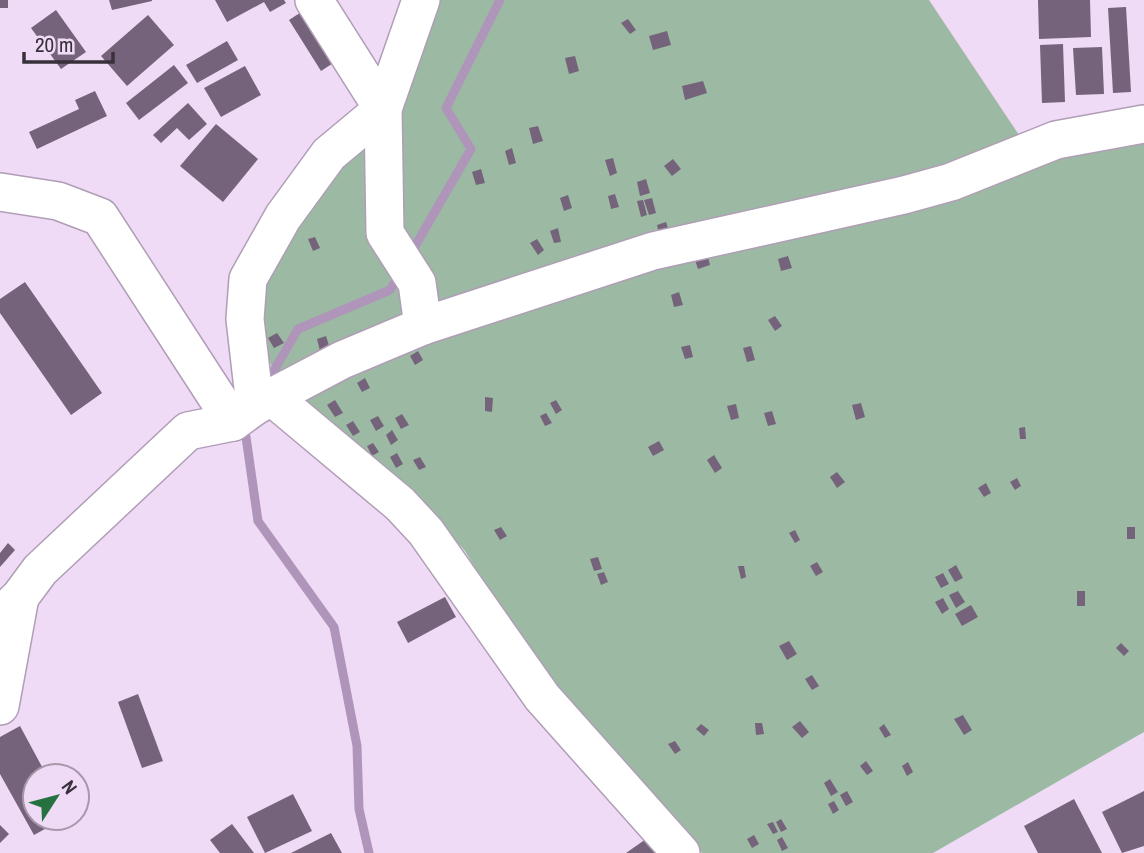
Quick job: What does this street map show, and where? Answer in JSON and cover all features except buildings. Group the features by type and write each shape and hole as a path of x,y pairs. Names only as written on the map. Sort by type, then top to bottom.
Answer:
{"street":[{"path":"314,0 383,109"},
{"path":"421,0 383,109 384,233 417,283 424,326"},
{"path":"253,408 245,320 248,279 254,264 283,217 329,154 383,109"},
{"path":"0,706 10,607 40,569 188,431 253,408 342,360 424,326 653,251 904,195 962,178 1056,140 1144,124"},
{"path":"0,192 58,201 100,217 253,408 400,504 426,531 542,697 681,853"}],"green space":[{"path":"425,0 929,0 1035,159 1144,142 1144,732 933,853 702,853 626,766 534,668 465,551 399,478 312,411 271,365 255,329 278,230"}],"waterway":[{"path":"410,255 471,149 446,108 500,0"},
{"path":"265,386 298,329 390,290 400,273"},
{"path":"240,426 246,437 258,521 334,627 357,746 359,809 369,853"}]}
